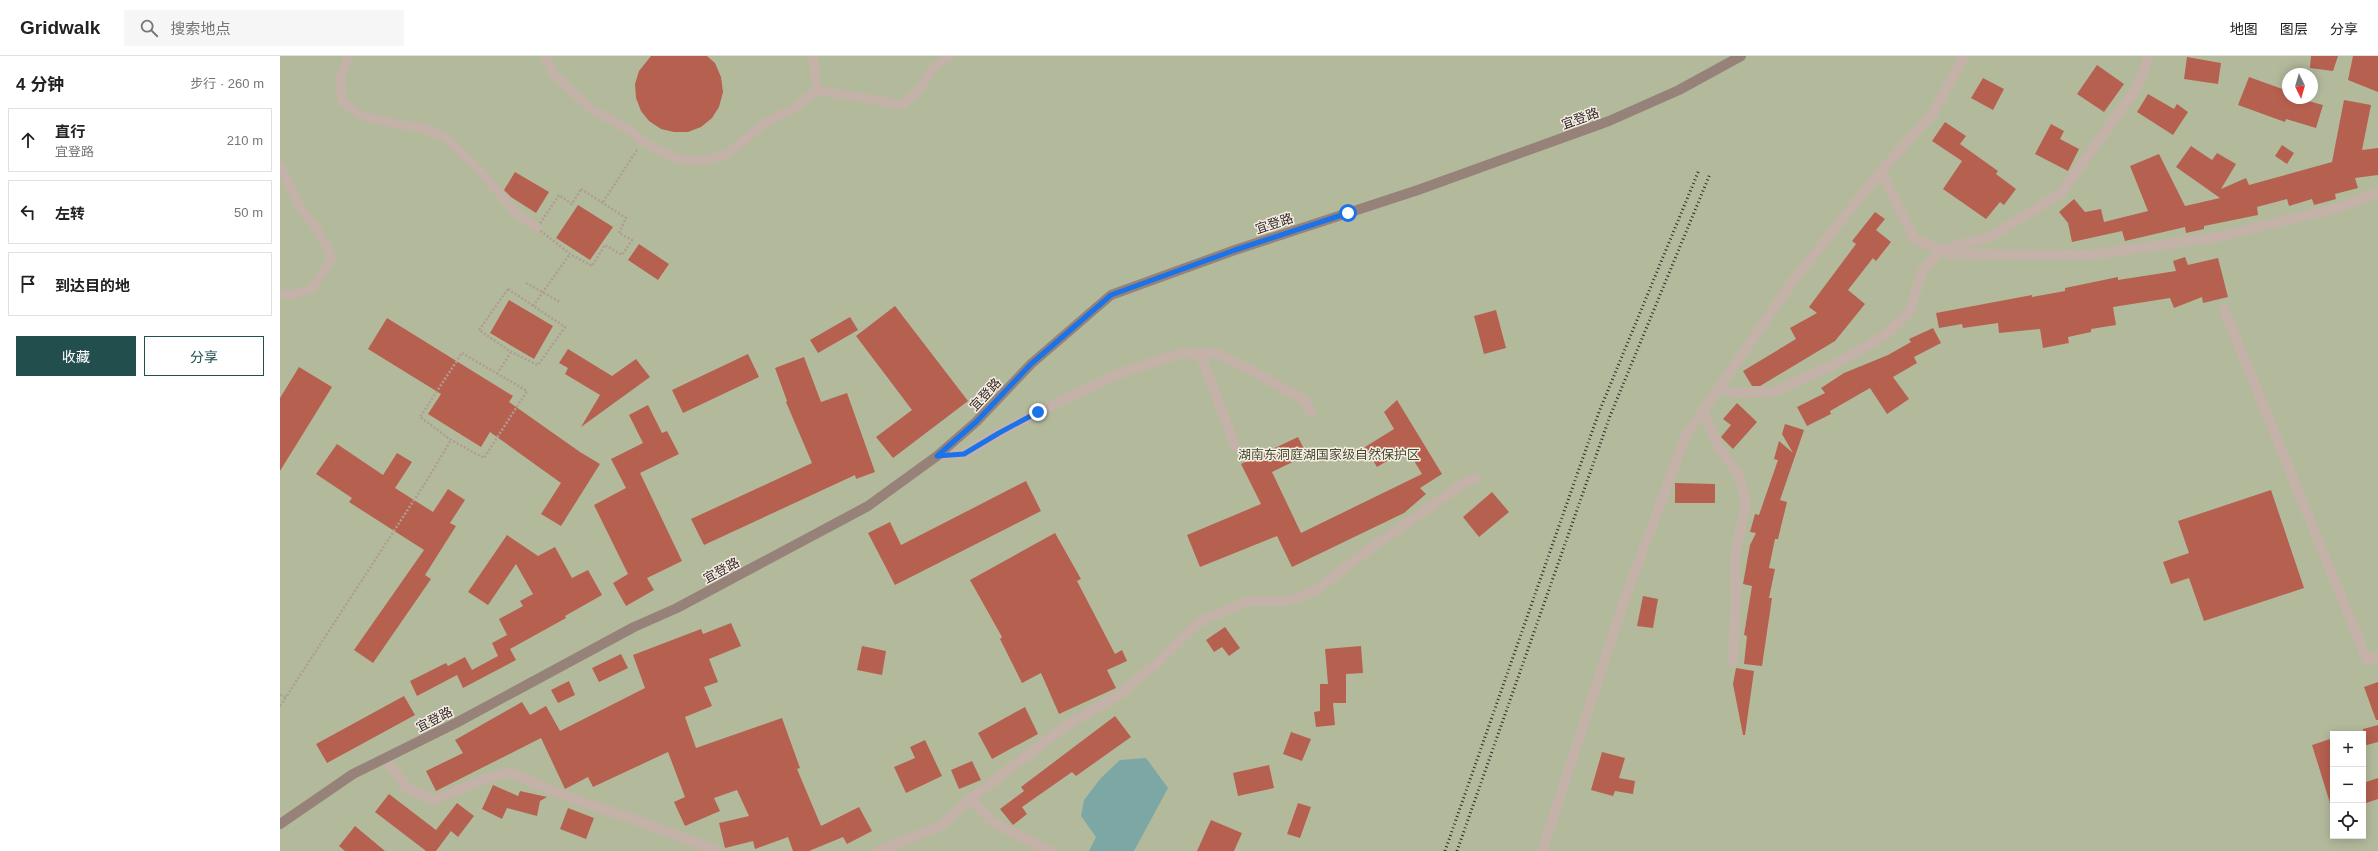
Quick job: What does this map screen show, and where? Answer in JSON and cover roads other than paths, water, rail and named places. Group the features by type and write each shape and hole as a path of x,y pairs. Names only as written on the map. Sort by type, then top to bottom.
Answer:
{"street":[{"name":"宜登路","path":"280,824 353,774 456,723 634,627 677,608 868,506 937,456 976,422 1031,364 1111,295 1235,250 1418,190 1608,121 1679,90 1741,56"},
{"path":"1542,851 1625,598 1686,435 1793,281 1881,171 1932,113 1964,56"},
{"path":"1720,386 1732,393 1774,392 1839,362 1887,334 1910,311 1922,272 1941,250 1992,236 2061,194 2138,86 2149,56"},
{"path":"1881,171 1914,239 1951,254 2091,254 2217,237 2337,208 2378,193"},
{"path":"2224,309 2367,660 2378,657"},
{"path":"1200,353 1235,446"},
{"path":"937,456 964,454 999,433 1064,399 1123,372 1179,354 1214,353 1249,369 1306,401 1311,413"},
{"path":"1706,417 1718,447 1739,475 1746,504 1735,554 1736,599 1733,661"},
{"path":"879,851 942,824 970,799 1064,728 1120,694 1154,666 1199,622 1248,601 1288,601 1315,591 1383,539 1464,483 1476,478"},
{"path":"384,758 407,788 434,800 477,782 508,772 581,802 631,818 718,851"},
{"path":"970,799 993,822 1050,851"}],"lane":[{"path":"349,56 340,77 342,101 360,114 392,124 423,128 445,137 482,173 516,213 537,228"},
{"path":"545,56 554,73 591,109 630,130 643,141 678,159 700,161 726,155 766,123 796,107 817,90 902,105 919,90 934,67 950,56"},
{"path":"814,56 817,90"},
{"path":"280,166 301,209 316,227 332,257 312,289 290,295 280,294"}],"water":[{"path":"1146,758 1168,788 1134,851 1089,851 1096,837 1081,816 1084,800 1101,778 1120,760"}],"railway":[{"path":"1445,851 1599,412 1699,170"},
{"path":"1457,851 1610,416 1710,174"}],"park label":[{"name":"湖南东洞庭湖国家级自然保护区","path":"1329,454"}]}
